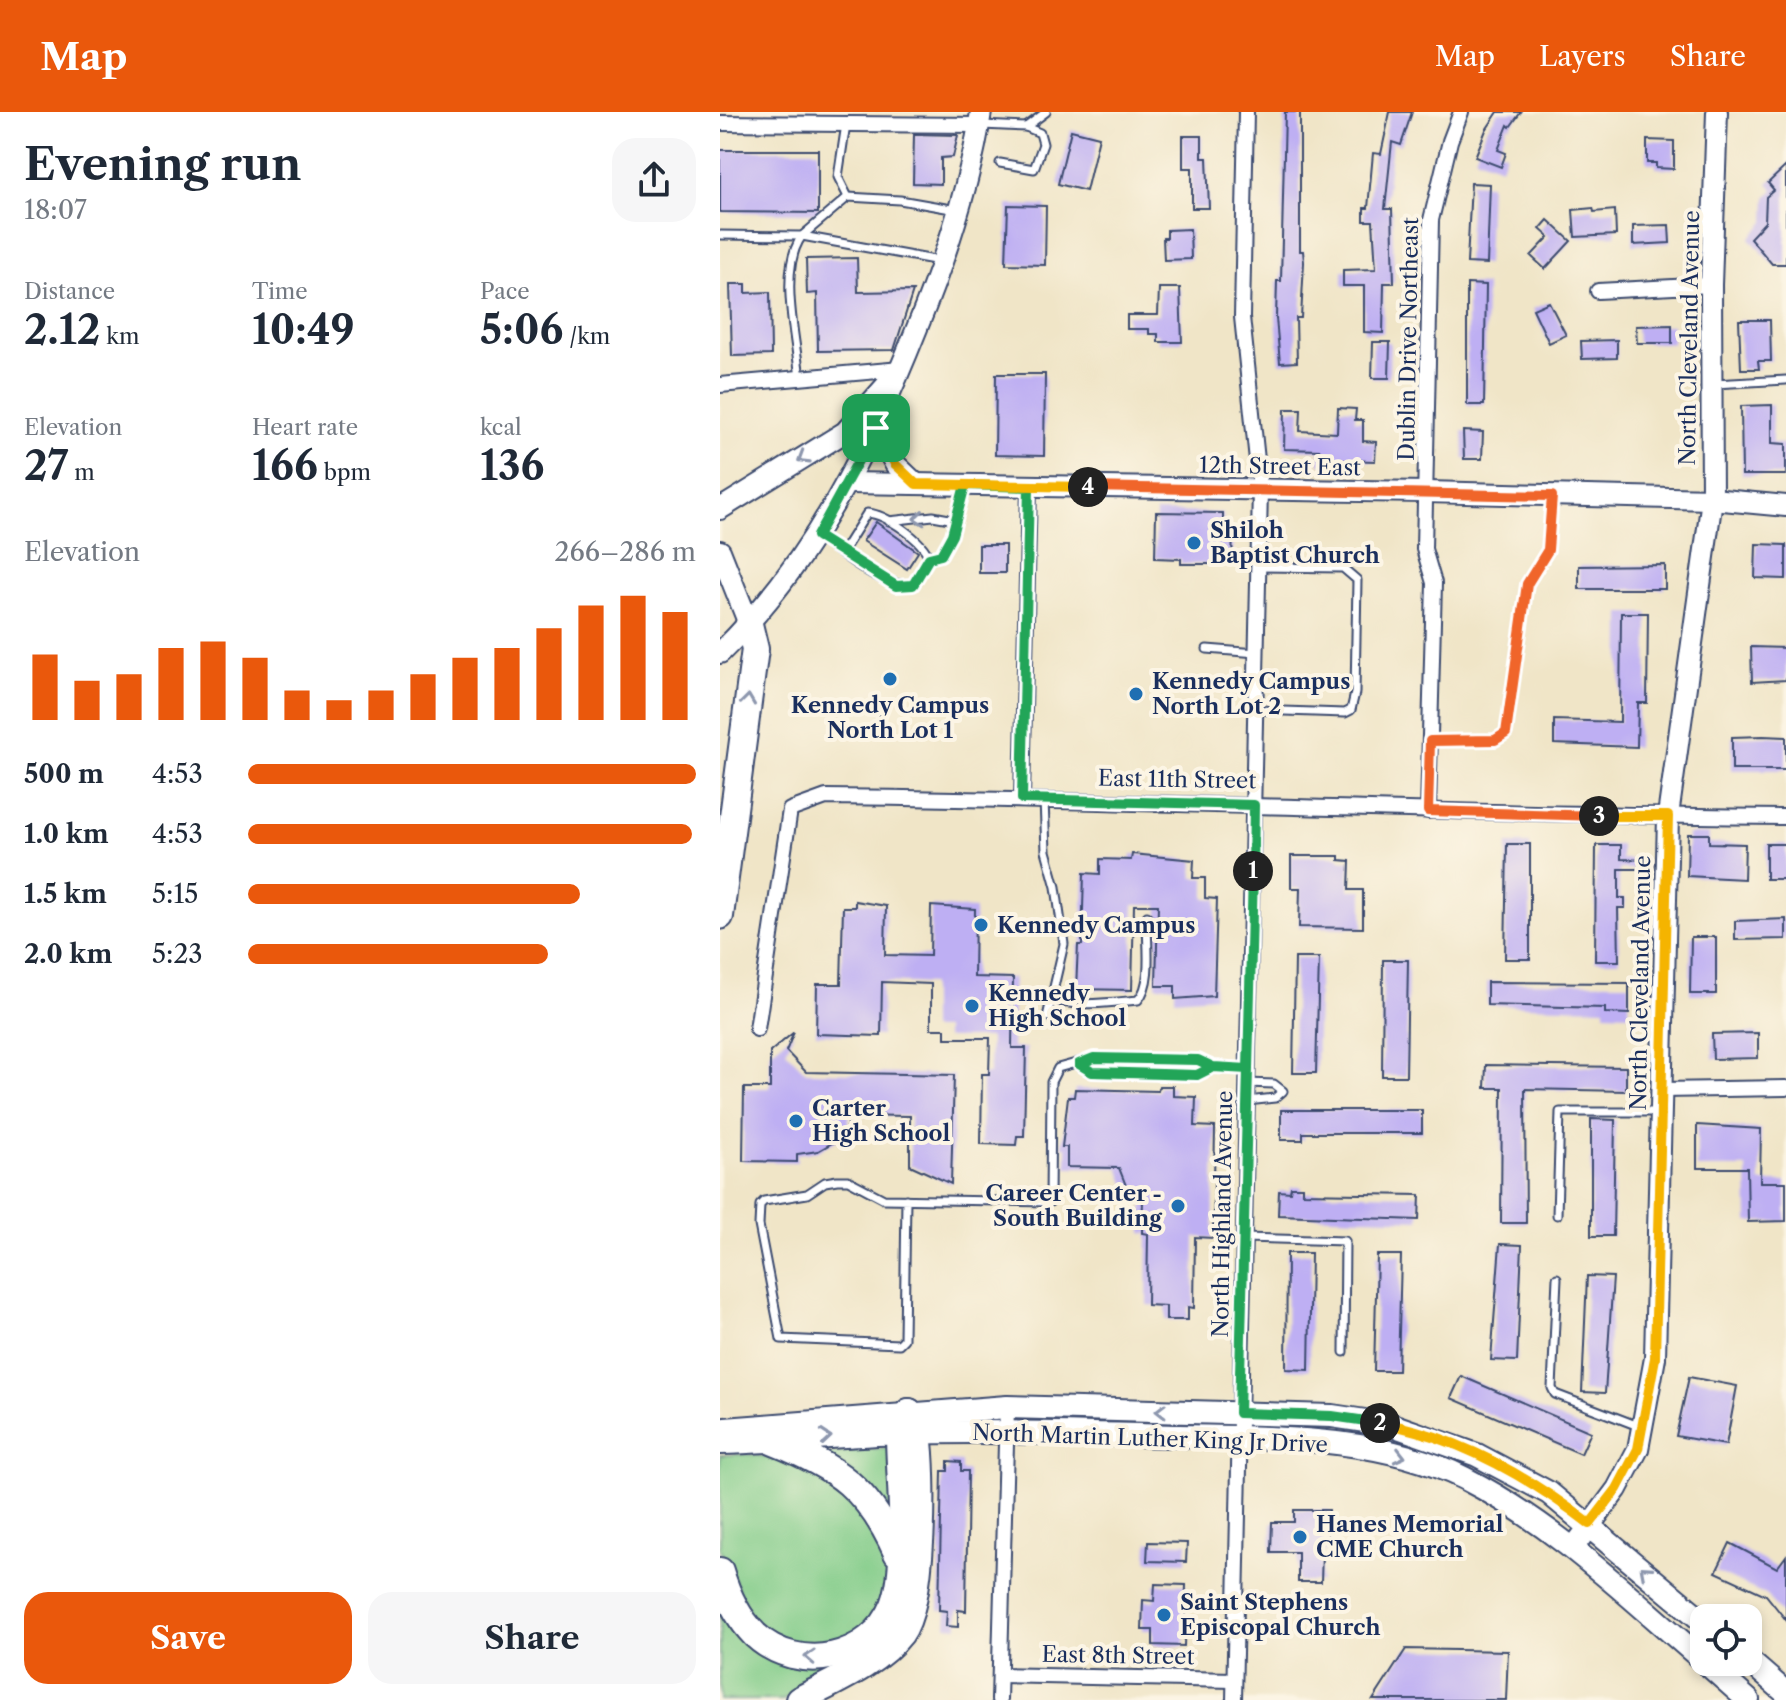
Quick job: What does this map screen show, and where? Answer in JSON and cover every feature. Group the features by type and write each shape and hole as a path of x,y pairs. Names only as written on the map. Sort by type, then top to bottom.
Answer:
{"highway":[{"path":"720,916 755,649 749,624"},
{"path":"720,1571 728,1597 757,1637 787,1654 820,1658 855,1648 887,1620 897,1595 902,1565 908,1426"},
{"path":"799,1700 881,1652 907,1622 917,1577 908,1426"},
{"path":"774,1442 816,1459 841,1474 859,1491 887,1530 902,1565"}],"main road":[{"name":"North Martin Luther King Jr Drive","path":"720,1443 774,1442 908,1426 1007,1407 1332,1416 1392,1425 1477,1455 1549,1493 1690,1610"},
{"name":"North Martin Luther King Jr Drive","path":"720,1429 908,1426 1006,1432 1239,1437 1318,1441 1425,1462 1464,1478 1532,1517 1573,1548 1690,1650"},
{"path":"1762,1672 1786,1693"},
{"name":"North Martin Luther King Jr Drive","path":"1720,1676 1748,1700"}],"street":[{"name":"North Highland Avenue","path":"1234,1700 1260,489 1242,317 1246,112"},
{"name":"Dublin Drive Northeast","path":"1428,811 1434,583 1424,549 1431,220 1450,141 1461,112"},
{"name":"North Cleveland Avenue","path":"1573,1548 1617,1489 1638,1449 1657,1336 1668,816 1712,499 1711,285 1717,112"},
{"path":"720,123 846,124 980,119 944,262 876,428 817,536 749,624 720,653"},
{"path":"1598,291 1711,285"},
{"path":"720,385 901,369"},
{"path":"720,509 845,432 901,369"},
{"path":"876,428 895,464 916,484"},
{"name":"12th Street East","path":"848,483 1427,492 1712,499 1786,506"},
{"path":"1022,799 1029,487"},
{"path":"720,551 749,624"},
{"name":"East 11th Street","path":"757,1029 790,810 826,797 1786,817"},
{"path":"1661,1090 1786,1088"},
{"path":"999,1700 1007,1407"},
{"name":"East 8th Street","path":"1000,1675 1234,1680"}],"lane":[{"path":"1026,127 1046,112"},
{"path":"980,119 1026,127 1040,133 1043,144 1034,169 1000,163"},
{"path":"846,124 838,177 848,197"},
{"path":"800,378 789,268 794,246 802,236 848,197 900,200 957,210"},
{"path":"720,235 802,236 944,262"},
{"path":"1711,384 1786,380"},
{"path":"817,536 896,586 913,585 929,558 941,555 952,535 965,485"},
{"path":"1430,741 1495,740 1506,733 1527,584 1548,550 1552,496"},
{"path":"842,553 867,513 877,513 924,545 929,558"},
{"path":"889,521 933,516 955,520"},
{"path":"1256,710 1345,713 1354,703 1355,678 1354,575 1343,568 1258,567"},
{"path":"1207,649 1257,653"},
{"path":"1044,800 1046,851 1056,887 1064,944 1047,1017"},
{"path":"1053,999 1060,1003 1082,1004 1138,1000 1143,994 1145,981 1147,916"},
{"path":"906,1199 904,1339 899,1344 880,1344 781,1339 759,1225 760,1205 770,1198 807,1194 825,1182 837,1180 857,1184 884,1199 906,1199 1050,1202 1051,1082 1058,1068 1094,1058 1198,1060 1274,1084 1283,1091 1275,1098 1247,1101"},
{"path":"1079,1064 1092,1072 1197,1075 1213,1067"},
{"path":"1557,1215 1560,1112 1661,1112"},
{"path":"1243,1238 1345,1241 1344,1352"},
{"path":"1557,1278 1552,1388 1555,1394 1643,1428"}],"green space":[{"path":"889,1447 896,1527 822,1454"},
{"path":"750,1454 788,1460 843,1485 891,1556 887,1607 843,1646 794,1647 754,1622 720,1549 720,1455"},
{"path":"720,1594 730,1615 834,1664 836,1670 783,1700 720,1700"}],"building":[{"path":"1285,112 1300,112 1300,251 1303,251 1304,262 1301,318 1296,318 1297,362 1280,363 1276,318 1277,281 1281,281"},
{"path":"1390,112 1412,112 1401,145 1392,142 1385,209 1392,209 1394,283 1384,283 1383,333 1364,332 1364,286 1343,286 1343,270 1376,269 1373,221 1364,221 1364,208 1368,208 1373,153 1381,154"},
{"path":"1498,112 1521,112 1510,127 1508,125 1498,150 1506,153 1501,167 1475,157 1486,130"},
{"path":"1071,130 1099,137 1086,191 1058,184"},
{"path":"914,134 958,135 953,157 941,158 941,184 913,183"},
{"path":"1183,136 1202,136 1202,158 1207,158 1209,208 1192,208 1192,168 1183,168"},
{"path":"1647,140 1674,141 1674,169 1656,168 1656,163 1647,163"},
{"path":"720,150 818,150 818,213 720,212"},
{"path":"1786,166 1786,264 1772,264 1750,238 1765,222 1766,197 1774,190 1768,183"},
{"path":"1471,183 1490,184 1487,264 1467,263"},
{"path":"1008,205 1046,206 1045,265 1006,264"},
{"path":"1593,208 1594,212 1615,210 1616,235 1575,237 1573,210"},
{"path":"1548,220 1571,241 1545,269 1531,256 1549,237 1540,229"},
{"path":"1669,225 1670,243 1633,245 1633,226"},
{"path":"1190,229 1191,259 1164,260 1163,238 1167,238 1167,230"},
{"path":"857,258 858,292 913,291 894,350 818,351 817,293 807,294 806,259"},
{"path":"730,284 746,284 746,293 770,292 771,355 732,356"},
{"path":"1467,284 1486,285 1484,405 1467,405"},
{"path":"1159,288 1180,288 1182,342 1158,342 1158,334 1149,334 1149,329 1127,329 1127,315 1158,315"},
{"path":"1549,302 1566,335 1549,343 1533,309"},
{"path":"1739,320 1770,320 1771,361 1758,361 1759,369 1741,369"},
{"path":"1672,325 1672,343 1637,343 1636,326"},
{"path":"1617,340 1617,358 1582,359 1581,341"},
{"path":"1373,342 1390,342 1389,378 1372,378"},
{"path":"996,374 1045,374 1044,456 995,455"},
{"path":"1772,405 1772,443 1786,444 1786,475 1742,475 1741,406"},
{"path":"1338,408 1356,409 1355,420 1363,420 1363,441 1376,442 1375,461 1341,460 1340,465 1319,464 1320,450 1284,449 1285,409 1301,409 1300,431 1337,433"},
{"path":"1463,431 1483,432 1482,459 1464,459"},
{"name":"Shiloh Baptist Church","path":"1156,512 1223,513 1223,528 1233,528 1232,564 1181,564 1181,559 1155,558"},
{"path":"876,522 918,552 907,569 863,541"},
{"path":"1756,544 1786,545 1786,579 1755,578"},
{"path":"979,545 1005,545 1005,573 979,573"},
{"path":"1665,565 1665,589 1579,589 1579,566"},
{"path":"1621,613 1648,613 1647,703 1638,703 1637,747 1554,744 1554,720 1620,722"},
{"path":"1751,647 1786,648 1786,680 1752,682"},
{"path":"1732,737 1786,737 1786,770 1732,770"},
{"path":"1688,834 1709,834 1709,843 1745,844 1744,879 1687,876"},
{"path":"1507,844 1530,844 1530,959 1505,959"},
{"path":"1766,844 1786,844 1786,879 1766,879"},
{"path":"1596,845 1621,845 1621,859 1646,860 1646,869 1619,869 1619,898 1625,898 1625,908 1618,908 1619,961 1595,961"},
{"path":"1132,854 1194,860 1193,878 1205,878 1205,898 1217,899 1214,996 1175,999 1175,986 1156,986 1158,905 1134,905 1132,990 1076,989 1078,945 1082,945 1084,873 1100,874 1100,859 1131,860"},
{"path":"1291,856 1339,856 1339,860 1350,861 1349,890 1363,890 1363,928 1299,927 1300,888 1291,888"},
{"name":"Kennedy High School","path":"855,901 886,906 885,955 930,956 931,906 975,909 974,977 1013,978 1012,1048 1026,1048 1024,1136 1017,1136 1016,1145 981,1144 982,1074 989,1074 990,1038 945,1038 945,1029 931,1029 931,984 882,982 881,1036 816,1034 817,984 841,984 843,907 855,907"},
{"path":"1786,919 1786,939 1735,940 1735,921"},
{"path":"1691,937 1716,937 1716,994 1690,994"},
{"path":"1295,958 1319,958 1316,1073 1293,1073"},
{"path":"1383,960 1408,960 1406,1076 1382,1076"},
{"path":"1487,982 1629,983 1629,1014 1605,1013 1605,1008 1487,1005"},
{"name":"Carter High School","path":"794,1032 786,1051 806,1072 954,1075 951,1184 910,1165 910,1116 848,1115 848,1126 839,1139 818,1151 797,1154 797,1162 743,1161 744,1088 770,1088 770,1052"},
{"path":"1758,1033 1758,1058 1713,1059 1712,1034"},
{"path":"1486,1065 1626,1067 1626,1091 1525,1089 1526,1223 1501,1223 1502,1088 1485,1088"},
{"name":"Career Center - South Building","path":"1159,1086 1173,1086 1173,1096 1196,1097 1195,1126 1215,1127 1213,1238 1195,1237 1194,1308 1188,1307 1188,1320 1166,1320 1166,1306 1147,1305 1148,1234 1142,1233 1143,1199 1127,1188 1119,1168 1067,1167 1067,1147 1062,1147 1068,1097 1074,1097 1075,1089 1158,1091"},
{"path":"1281,1110 1422,1110 1422,1133 1303,1133 1303,1140 1281,1140"},
{"path":"1591,1119 1615,1120 1613,1236 1591,1236"},
{"path":"1697,1125 1761,1129 1760,1182 1786,1182 1786,1221 1748,1222 1747,1168 1697,1168"},
{"path":"1291,1187 1302,1187 1302,1193 1420,1195 1419,1220 1278,1215 1279,1191 1290,1192"},
{"path":"1500,1244 1522,1245 1517,1361 1491,1360"},
{"path":"1287,1253 1311,1253 1309,1370 1286,1369"},
{"path":"1377,1255 1401,1255 1398,1371 1374,1371"},
{"path":"1587,1276 1613,1277 1605,1393 1582,1392"},
{"path":"1461,1376 1591,1432 1581,1454 1451,1398"},
{"path":"1689,1377 1737,1386 1726,1445 1676,1436"},
{"path":"948,1461 961,1462 961,1471 968,1471 966,1611 958,1610 958,1627 946,1626 947,1611 939,1610 942,1471 948,1471"},
{"name":"Hanes Memorial CME Church","path":"1294,1510 1329,1510 1328,1552 1322,1552 1321,1582 1298,1582 1298,1552 1271,1552 1272,1522 1294,1522"},
{"path":"1148,1542 1187,1543 1186,1562 1147,1561"},
{"path":"1730,1543 1777,1568 1786,1556 1786,1620 1766,1595 1716,1572"},
{"name":"Saint Stephens Episcopal Church","path":"1155,1584 1186,1585 1184,1646 1153,1645 1153,1630 1142,1630 1143,1600 1154,1601"},
{"path":"1406,1649 1508,1651 1506,1700 1373,1700"}],"place":[{"name":"Shiloh Baptist Church","path":"1194,543"},
{"name":"Kennedy Campus North Lot 1","path":"890,679"},
{"name":"Kennedy Campus North Lot 2","path":"1136,694"},
{"name":"Kennedy Campus","path":"981,925"},
{"name":"Kennedy High School","path":"972,1006"},
{"name":"Carter High School","path":"796,1121"},
{"name":"Career Center - South Building","path":"1178,1206"},
{"name":"Hanes Memorial CME Church","path":"1300,1537"},
{"name":"Saint Stephens Episcopal Church","path":"1164,1615"}],"route":[{"path":"876,428 817,536 896,586 913,585 929,558 941,555 952,535 965,485 1029,487 1022,799 1254,805 1248,1069 1213,1067 1198,1060 1094,1058 1079,1064 1092,1072 1197,1075 1213,1067 1233,1068 1248,1069 1239,1413 1332,1416 1392,1425 1434,1438 1477,1455 1549,1493 1590,1524 1617,1489 1638,1449 1655,1358 1668,816 1428,811 1430,741 1495,740 1506,733 1526,609 1527,584 1548,550 1552,496 916,484 895,464 876,428"}]}
